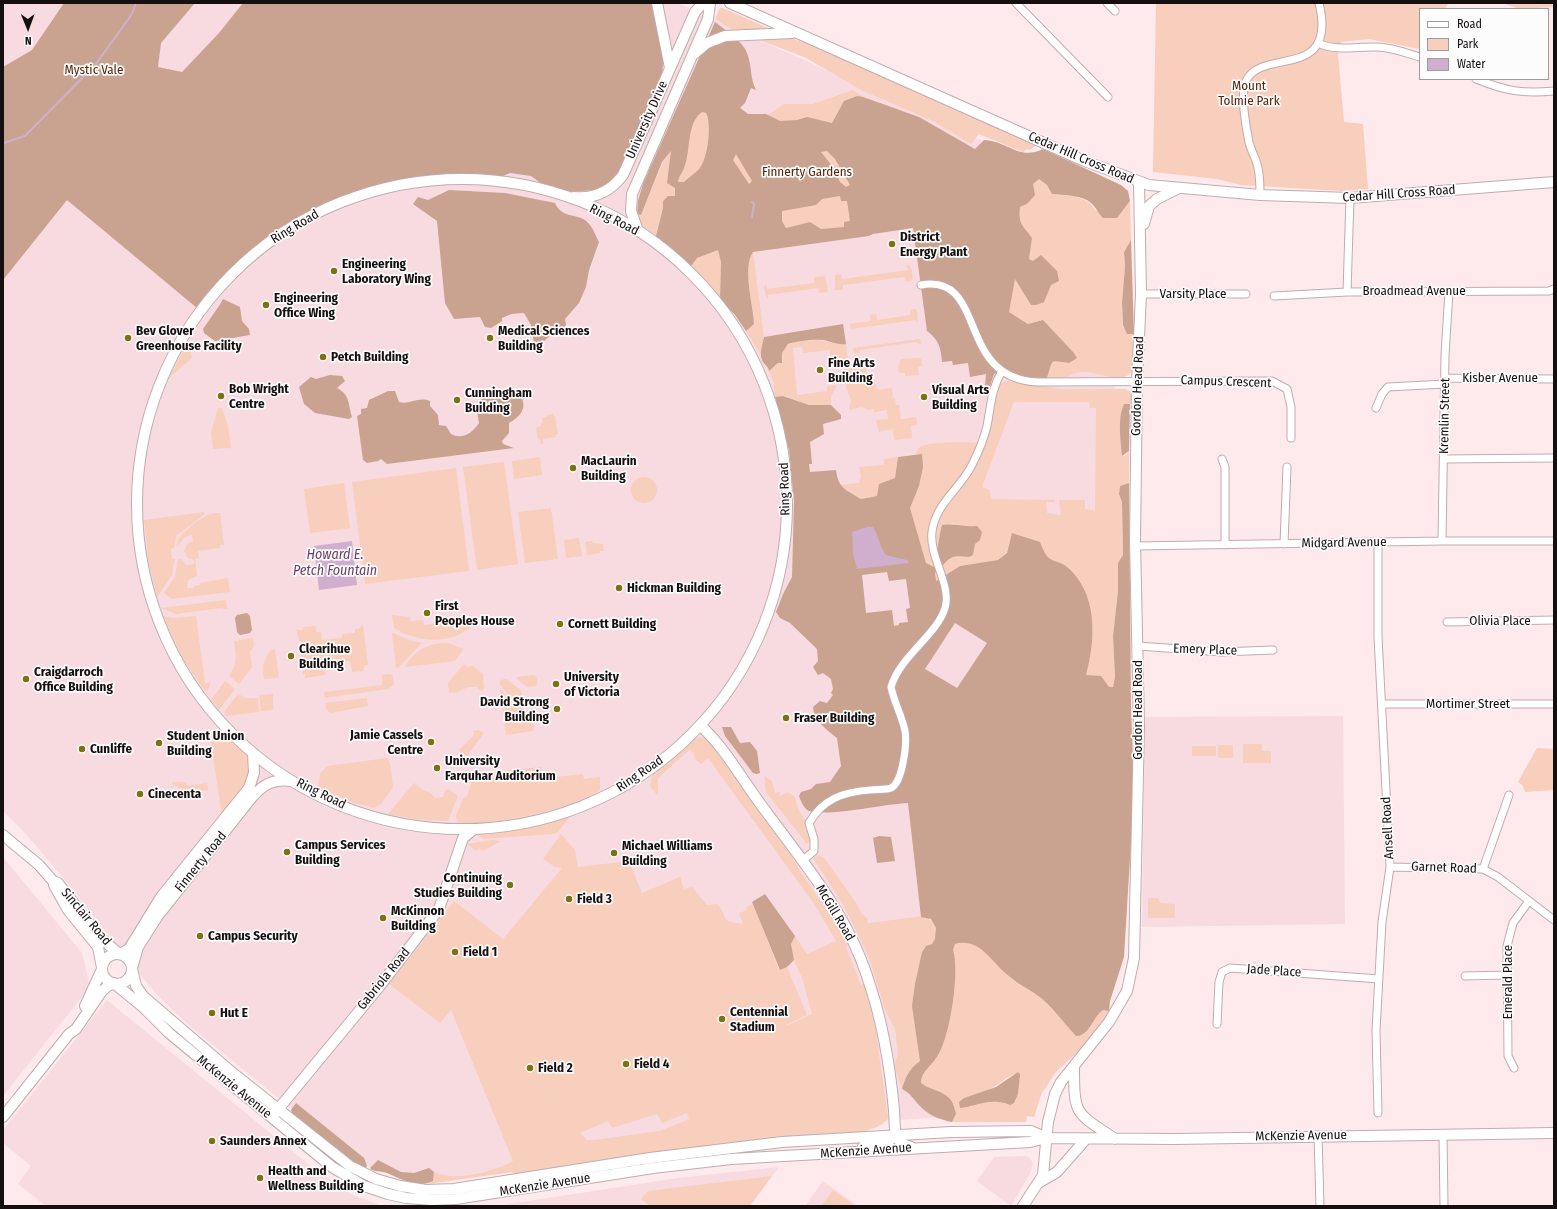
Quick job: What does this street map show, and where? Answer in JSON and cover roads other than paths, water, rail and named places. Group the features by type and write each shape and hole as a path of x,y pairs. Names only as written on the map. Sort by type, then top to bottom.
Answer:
{"street":[{"path":"657,3 670,68"},
{"name":"University Drive","path":"560,194 580,198 592,196 609,188 619,180 626,168 694,12 703,3"},
{"name":"University Drive","path":"638,231 631,211 632,194 708,18 710,3"},
{"name":"Cedar Hill Cross Road","path":"730,3 741,6 796,33 1082,160 1139,182 1178,188 1260,195 1350,198 1554,182"},
{"path":"1016,3 1108,97"},
{"path":"1107,3 1115,11"},
{"path":"1260,195 1258,167 1247,132 1244,104 1245,82 1254,71 1295,59 1308,52 1318,43 1323,28 1318,3"},
{"path":"691,57 707,43 725,36 796,33"},
{"path":"1318,43 1328,48 1338,49 1378,47 1419,57"},
{"path":"1478,80 1502,90 1533,93 1554,91"},
{"name":"Ring Road","path":"452,179 512,182 560,194 596,209 638,231 663,248 690,272 716,301 734,325 764,382 774,411 784,454 787,498 786,534 783,556 772,602 754,646 735,681 700,725 640,777 606,796 569,811 526,822 474,829 427,827 375,817 343,806 292,781 254,753 211,710 178,662 157,616 144,566 138,518 138,486 142,448 157,391 177,348 197,316 217,290 252,256 294,225 339,203 397,185 452,179"},
{"name":"Gordon Head Road","path":"1023,1206 1040,1182 1045,1166 1048,1122 1053,1100 1061,1082 1104,1029 1116,1010 1127,991 1134,958 1138,812 1138,646 1135,546 1137,381 1141,294 1139,182"},
{"path":"1140,234 1145,222 1145,214 1149,206 1157,199 1178,188"},
{"path":"1347,292 1350,198"},
{"path":"921,285 938,284 948,288 957,295 966,308 981,348 990,361 1002,371 1016,378 1031,381 1137,381"},
{"name":"Broadmead Avenue","path":"1274,296 1347,292 1549,290 1554,288"},
{"name":"Kremlin Street","path":"1442,541 1446,381 1445,355 1449,291"},
{"name":"Varsity Place","path":"1141,294 1246,294"},
{"path":"803,860 814,851 814,839 809,823 821,806 851,792 890,788 897,783 901,772 906,740 905,730 891,688 898,671 936,624 944,611 946,596 932,546 932,526 941,506 972,466 986,427 991,394 1002,371"},
{"name":"Kisber Avenue","path":"1376,408 1382,394 1388,387 1446,381 1554,379"},
{"name":"Campus Crescent","path":"1137,381 1272,381 1287,389 1291,407 1291,438"},
{"path":"1444,459 1554,458"},
{"path":"1222,459 1226,467 1225,545"},
{"path":"1284,544 1288,467"},
{"name":"Midgard Avenue","path":"1135,546 1442,541 1554,541"},
{"name":"Ansell Road","path":"1378,543 1378,637 1390,867 1382,922 1376,1030 1378,1113"},
{"name":"Olivia Place","path":"1447,622 1554,620"},
{"name":"Emery Place","path":"1138,646 1222,652 1273,650"},
{"name":"Mortimer Street","path":"1382,704 1554,704"},
{"name":"McGill Road","path":"700,725 719,746 803,860 845,925 867,976 884,1040 896,1134"},
{"name":"Finnerty Road","path":"120,954 129,949 161,897 249,788 254,773 254,753"},
{"name":"Finnerty Road","path":"132,969 138,947 153,923 253,796 271,781 292,781"},
{"path":"1483,869 1510,795"},
{"name":"Gabriola Road","path":"272,1118 379,987 439,909 463,838 474,829"},
{"name":"Sinclair Road","path":"3,835 31,858 53,881 68,910 98,947 102,968"},
{"name":"Garnet Road","path":"1390,867 1483,869 1498,878 1554,920"},
{"name":"Sinclair Road","path":"53,881 58,883 101,938 120,954"},
{"name":"Emerald Place","path":"1514,1068 1508,1056 1508,938 1513,923 1529,901"},
{"path":"3,1117 69,1034 95,988 107,957 120,954 129,959 132,969 127,980 108,986 102,991 78,1026 69,1034"},
{"path":"102,968 105,978 114,984"},
{"name":"Jade Place","path":"1217,1024 1219,982 1222,972 1230,968 1379,979"},
{"name":"McKenzie Avenue","path":"132,969 137,989 145,999 278,1109 341,1160 359,1171 392,1184 435,1190 454,1189 590,1166 727,1148 896,1134 1031,1131 1047,1138"},
{"path":"1465,976 1507,975"},
{"name":"McKenzie Avenue","path":"114,984 138,1002 169,1033 332,1167 355,1182 388,1194 418,1200 465,1198 699,1162 765,1156 847,1153 1030,1142 1047,1138 1115,1139 1318,1135 1554,1133"},
{"path":"1074,1066 1074,1096 1078,1109 1084,1118 1115,1139"},
{"path":"847,1153 859,1148 888,1141 896,1134 902,1144 915,1148"},
{"path":"1443,1134 1444,1206"},
{"path":"1318,1135 1320,1206"},
{"path":"1040,1182 1057,1172 1086,1138"}],"water":[{"path":"867,527 873,527 886,555 907,560 909,563 857,569 853,554 852,532"},
{"name":"Howard E. Petch Fountain","path":"352,541 357,585 319,590 314,546"}],"waterway":[{"path":"96,64 132,14 136,3"},
{"path":"3,143 25,136 89,71"},
{"path":"752,202 754,204 752,217"}],"place":[{"name":"District Energy Plant","path":"892,244"},
{"name":"Engineering Laboratory Wing","path":"334,271"},
{"name":"Engineering Office Wing","path":"266,305"},
{"name":"Bev Glover Greenhouse Facility","path":"128,338"},
{"name":"Medical Sciences Building","path":"490,338"},
{"name":"Petch Building","path":"323,357"},
{"name":"Fine Arts Building","path":"820,370"},
{"name":"Bob Wright Centre","path":"221,396"},
{"name":"Visual Arts Building","path":"924,397"},
{"name":"Cunningham Building","path":"457,400"},
{"name":"MacLaurin Building","path":"573,468"},
{"name":"Hickman Building","path":"619,588"},
{"name":"First Peoples House","path":"427,613"},
{"name":"Cornett Building","path":"560,624"},
{"name":"Clearihue Building","path":"291,656"},
{"name":"Craigdarroch Office Building","path":"26,679"},
{"name":"University of Victoria","path":"556,684"},
{"name":"David Strong Building","path":"557,709"},
{"name":"Fraser Building","path":"786,718"},
{"name":"Jamie Cassels Centre","path":"431,742"},
{"name":"Student Union Building","path":"159,743"},
{"name":"Cunliffe","path":"82,749"},
{"name":"University Farquhar Auditorium","path":"437,768"},
{"name":"Cinecenta","path":"140,794"},
{"name":"Campus Services Building","path":"287,852"},
{"name":"Michael Williams Building","path":"614,853"},
{"name":"Continuing Studies Building","path":"510,885"},
{"name":"Field 3","path":"569,899"},
{"name":"McKinnon Building","path":"383,918"},
{"name":"Campus Security","path":"200,936"},
{"name":"Field 1","path":"455,952"},
{"name":"Hut E","path":"212,1013"},
{"name":"Centennial Stadium","path":"722,1019"},
{"name":"Field 4","path":"626,1064"},
{"name":"Field 2","path":"530,1068"},
{"name":"Saunders Annex","path":"212,1141"},
{"name":"Health and Wellness Building","path":"260,1178"}],"park label":[{"name":"Mystic Vale","path":"94,70"},
{"name":"Mount Tolmie Park","path":"1249,94"},
{"name":"Finnerty Gardens","path":"807,172"}]}
